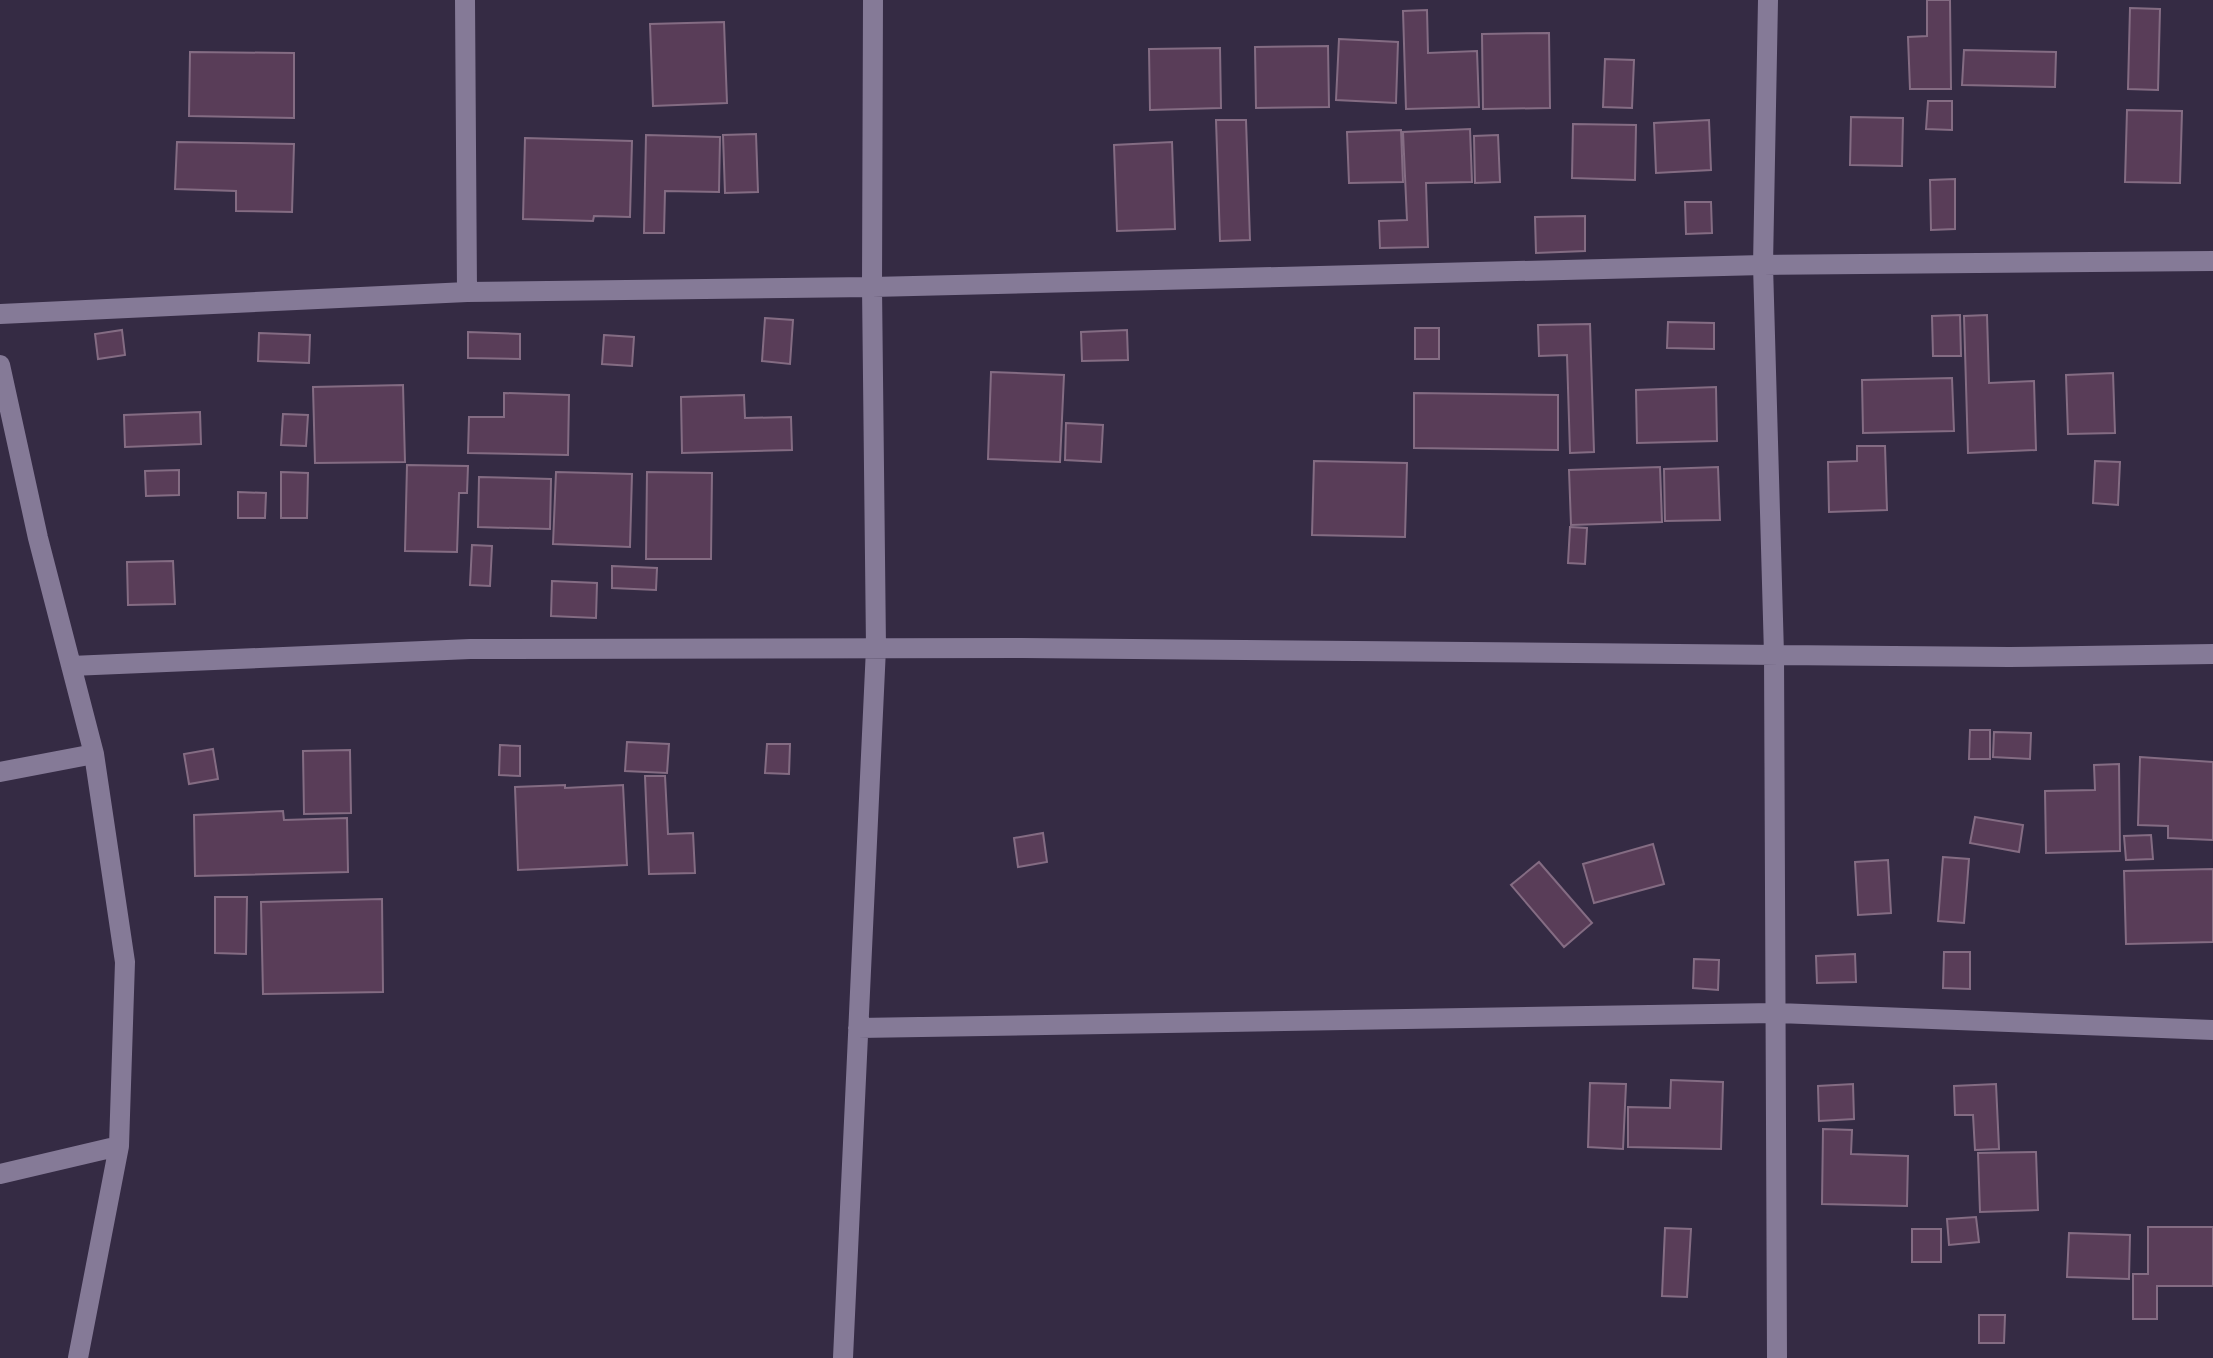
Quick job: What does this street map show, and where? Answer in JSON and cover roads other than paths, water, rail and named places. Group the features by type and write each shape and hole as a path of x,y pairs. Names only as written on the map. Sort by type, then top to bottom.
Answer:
{"street":[{"path":"465,0 467,292"},
{"path":"843,1358 876,648 873,0"},
{"path":"1768,0 1763,265 1774,654 1777,1358"},
{"path":"0,314 467,292 872,287 1763,265 2213,261"},
{"path":"0,365 38,538 94,754 125,962 119,1146 78,1358"},
{"path":"71,666 470,649 876,648 2009,657 2213,654"},
{"path":"0,772 94,754"},
{"path":"858,1028 1775,1013 2213,1030"},
{"path":"0,1174 119,1146"}]}
